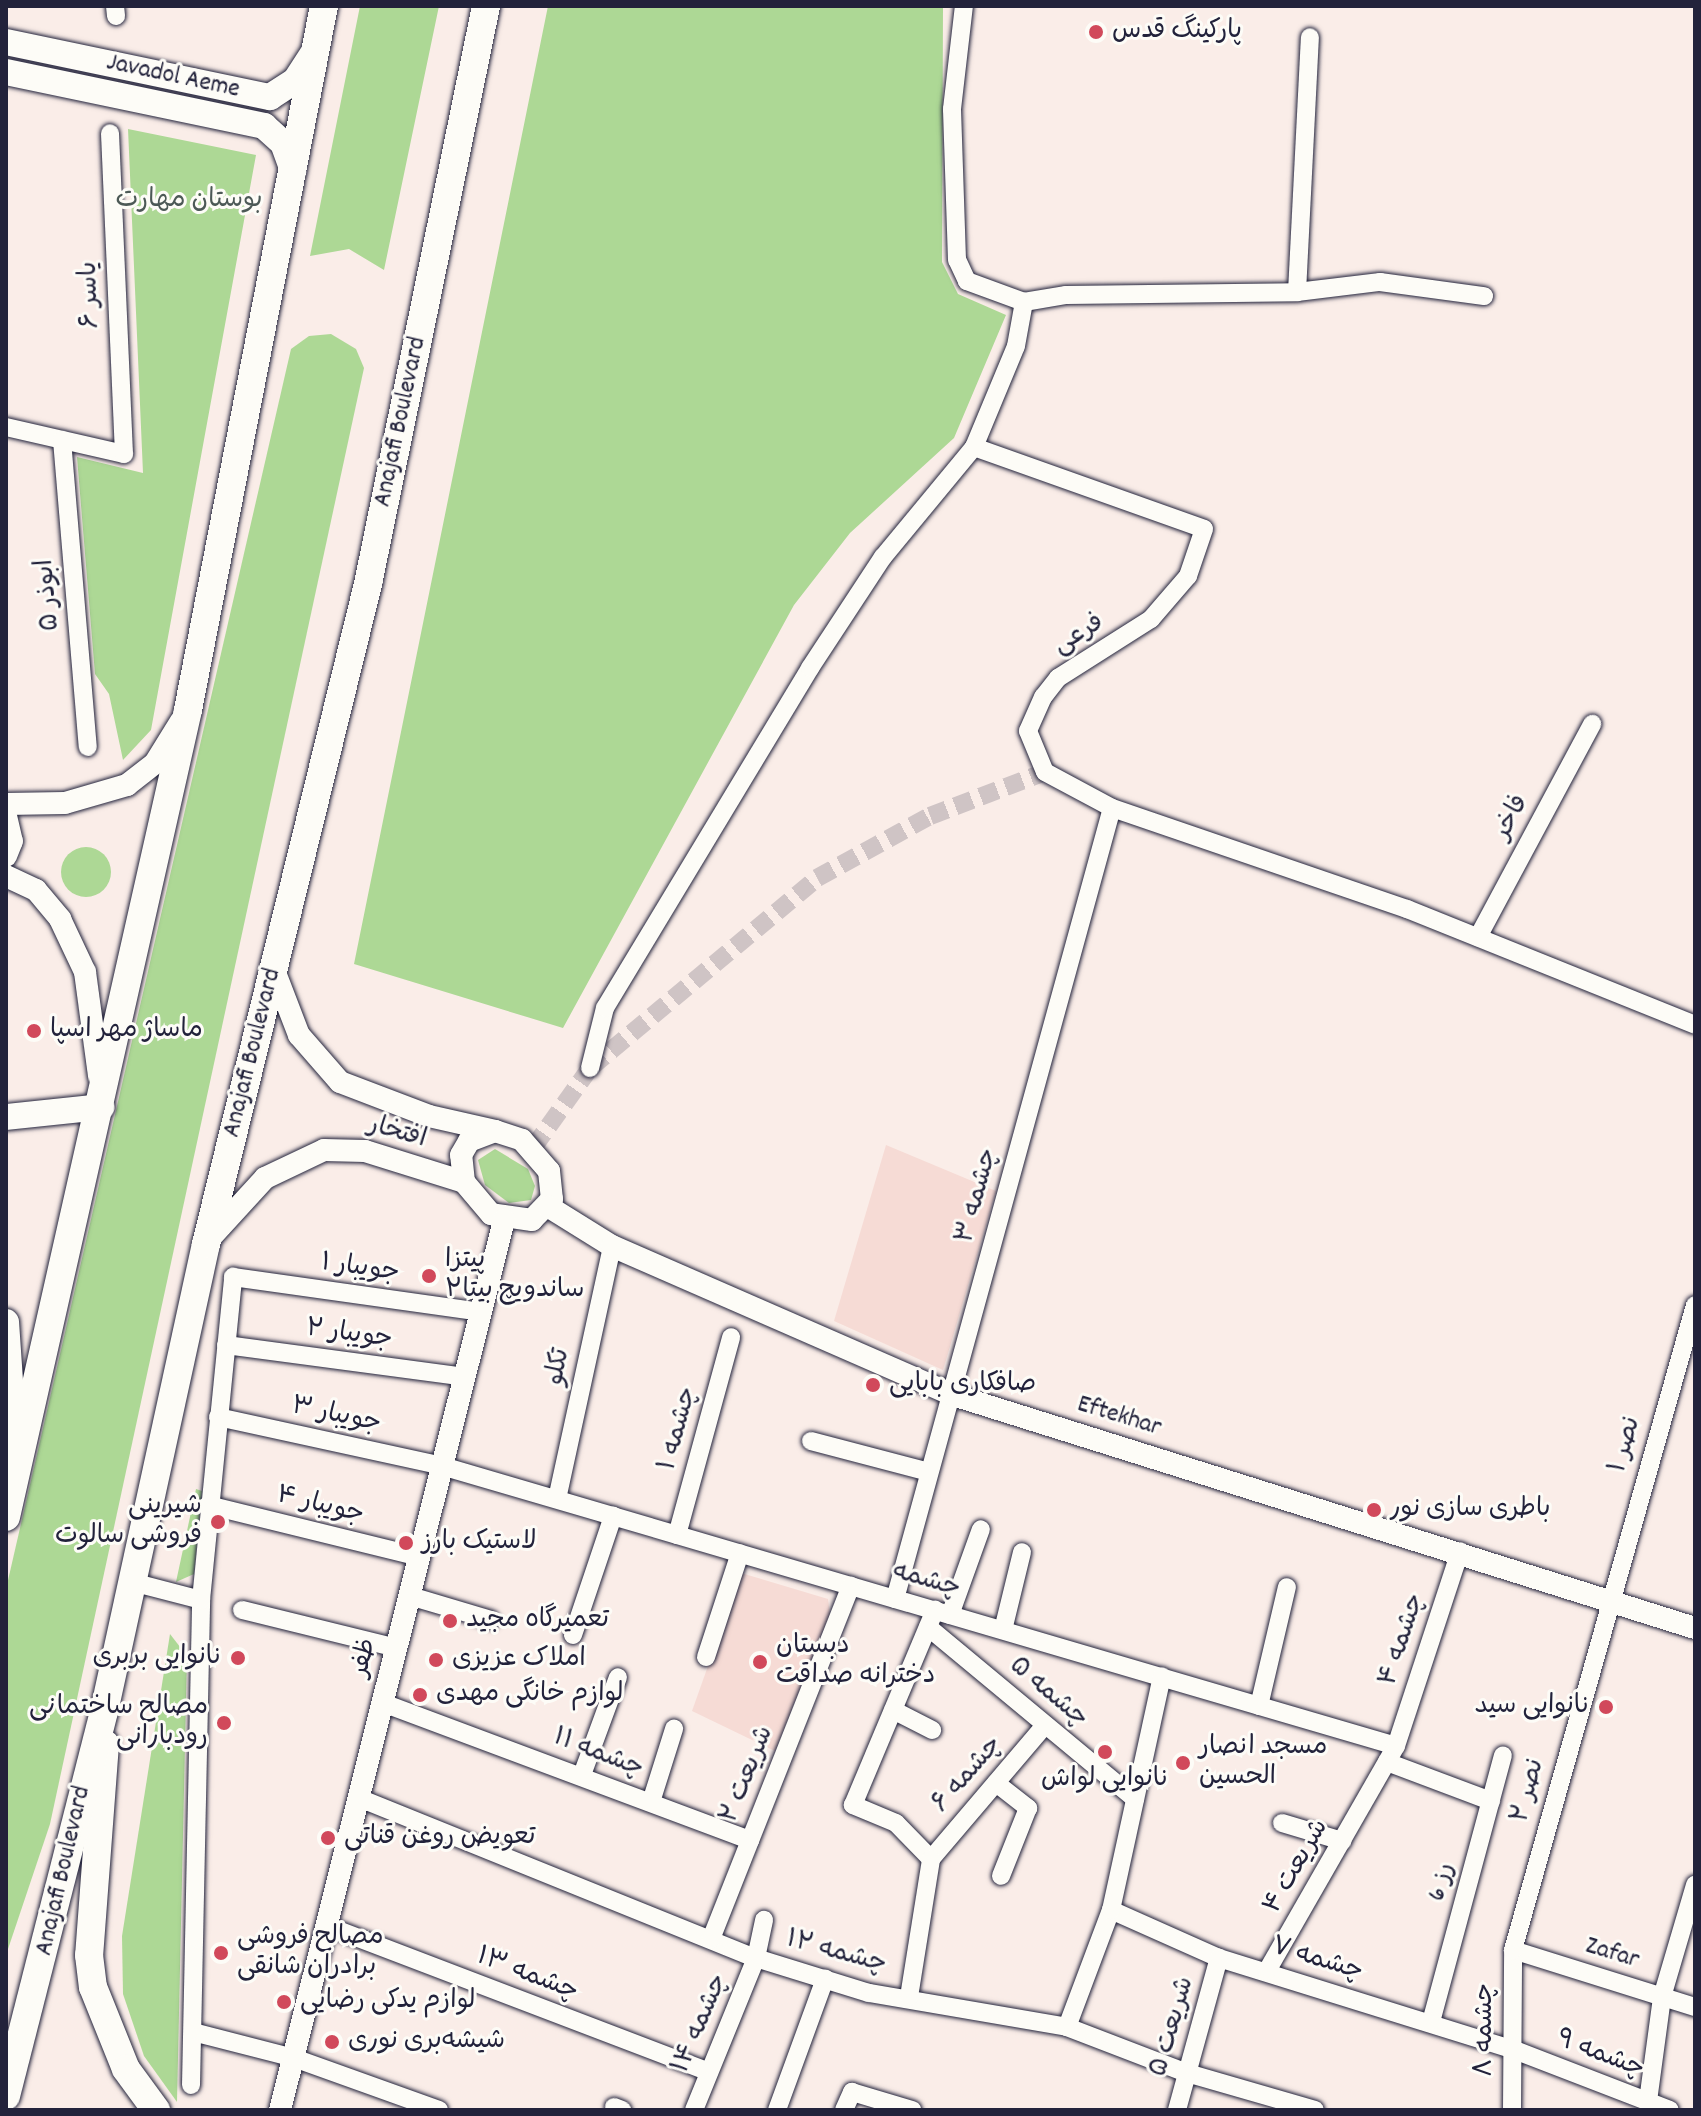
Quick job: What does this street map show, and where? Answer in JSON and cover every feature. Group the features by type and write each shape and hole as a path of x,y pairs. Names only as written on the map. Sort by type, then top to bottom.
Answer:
{"main road":[{"path":"6,1517 101,1107 188,710 324,6"},
{"name":"Anajafi Boulevard","path":"6,2096 23,2046 105,1707 206,1244 368,584 486,6"},
{"name":"Javadol Aeme","path":"6,42 270,97 295,81 317,46"},
{"name":"Javadol Aeme","path":"6,72 264,126 283,143 293,171"},
{"path":"264,126 270,97"},
{"path":"6,1117 101,1107"},
{"path":"6,1322 15,1482"},
{"path":"105,1707 92,1977 101,2019 156,2110"}],"street":[{"path":"964,6 952,109 957,260 967,281 1024,302 1066,295 1297,292 1380,282 1484,296"},
{"path":"1297,292 1310,37"},
{"name":"یاسر ۶","path":"62,440 124,454 110,133"},
{"path":"590,1068 605,1008 810,668 883,557 974,447 1016,346 1024,302"},
{"path":"6,427 62,440"},
{"name":"ابوذر ۵","path":"62,440 88,747"},
{"name":"فرعی","path":"974,447 1204,529 1188,576 1151,619 1058,678 1028,731 1045,772 1112,808"},
{"path":"6,804 65,803 127,785 155,763 188,710"},
{"name":"فاخر","path":"1478,937 1592,724"},
{"path":"1112,808 1478,937 1695,1025"},
{"name":"چشمه ۳","path":"895,1599 1112,808"},
{"path":"6,816 12,841 6,856"},
{"path":"6,876 36,890 60,919 85,972 97,1035 101,1107"},
{"name":"افتخار","path":"274,970 299,1035 340,1082 429,1116 495,1131"},
{"path":"495,1131 522,1140 542,1159 553,1185 549,1207 532,1220 504,1220 480,1205 464,1182 461,1155 469,1141 495,1131"},
{"name":"افتخار","path":"206,1244 265,1178 324,1150 365,1151 464,1182"},
{"name":"Eftekhar","path":"549,1207 612,1246 950,1394 1460,1551 1695,1628"},
{"name":"ظفر","path":"280,2110 504,1220"},
{"name":"تکلو","path":"557,1499 612,1246"},
{"name":"جویبار ۱","path":"226,1345 233,1277 481,1312"},
{"name":"نصر ۱","path":"1608,1600 1695,1305"},
{"name":"چشمه ۱","path":"677,1535 731,1337"},
{"path":"191,2085 201,1600 226,1345"},
{"name":"جویبار ۲","path":"226,1345 465,1377"},
{"name":"جویبار ۳","path":"218,1417 442,1466"},
{"path":"811,1441 929,1472"},
{"name":"چشمه","path":"442,1466 895,1599 938,1617 1003,1630 1259,1706 1392,1754 1491,1801"},
{"name":"جویبار ۴","path":"208,1505 420,1557"},
{"path":"573,1635 613,1516"},
{"path":"909,1997 931,1859 896,1823 853,1805 893,1710 981,1529"},
{"name":"چشمه ۴","path":"1392,1754 1460,1551"},
{"path":"1003,1630 1022,1552"},
{"path":"706,1657 740,1553"},
{"path":"132,1582 201,1600"},
{"name":"شریعت ۲","path":"711,1939 851,1586"},
{"path":"1259,1706 1287,1587"},
{"path":"410,1596 491,1620"},
{"name":"نصر ۲","path":"1513,1950 1608,1600"},
{"path":"242,1610 397,1648"},
{"name":"چشمه ۵","path":"938,1617 1045,1725 1135,1799"},
{"path":"582,1775 618,1677"},
{"path":"1067,2027 1111,1910 1162,1677"},
{"name":"چشمه ۱۱","path":"383,1703 750,1840"},
{"path":"893,1710 932,1730"},
{"name":"چشمه ۶","path":"931,1859 1045,1725"},
{"path":"651,1802 674,1729"},
{"name":"شریعت ۴","path":"1267,1971 1392,1754"},
{"name":"رز 6","path":"1431,2022 1503,1756"},
{"path":"996,1783 1028,1808 1001,1876"},
{"name":"چشمه ۱۲","path":"359,1798 756,1958 825,1979 1067,2027 1187,2073 1315,2110"},
{"path":"1282,1823 1342,1841"},
{"path":"1648,2101 1662,1997 1695,1885"},
{"name":"چشمه ۷","path":"1111,1910 1219,1958 1512,2049"},
{"name":"چشمه ۱۴","path":"694,2110 756,1958 764,1920"},
{"name":"چشمه ۱۳","path":"327,1926 709,2072"},
{"name":"Zafar","path":"1513,1950 1695,2007"},
{"name":"چشمه ۸","path":"1512,2110 1513,1950"},
{"name":"شریعت ۵","path":"1177,2110 1219,1958"},
{"path":"777,2110 825,1979"},
{"path":"193,2032 294,2058 439,2110"},
{"name":"چشمه ۹","path":"1512,2049 1670,2110"},
{"path":"844,2110 852,2092 912,2110"}],"shaded area":[{"path":"886,1145 996,1191 943,1370 834,1321"},
{"name":"دبستان دخترانه صداقت","path":"741,1573 828,1599 830,1614 775,1751 692,1711"}],"green space":[{"path":"360,6 439,6 384,270 349,249 310,256"},
{"path":"548,6 943,6 942,262 958,294 1006,315 954,438 850,533 794,605 563,1028 354,964"},
{"name":"بوستان مهارت","path":"128,129 256,155 151,730 123,760 109,694 95,674 77,457 143,473"},
{"path":"331,334 356,349 364,368 50,1824 6,1955 6,1589 291,349 309,336"},
{"path":"86,847 104,854 111,872 104,890 86,897 68,890 61,872 68,854"},
{"path":"495,1149 528,1169 535,1186 531,1200 509,1203 485,1185 478,1160"},
{"path":"196,1489 202,1491 194,1574 176,1582"},
{"path":"170,1634 187,1656 177,2102 144,2056 123,1994 122,1936"}],"tunnel":[{"path":"533,1148 590,1068 817,878 930,816 1045,772"}],"place":[{"name":"پارکینگ قدس","path":"1096,32"},
{"name":"ماساژ مهر اسپا","path":"34,1031"},
{"name":"پیتزا ساندویچ بیتا۲","path":"429,1276"},
{"name":"صافکاری بابایی","path":"873,1385"},
{"name":"باطری سازی نور","path":"1374,1510"},
{"name":"شیرینی فروشی سالوت","path":"218,1522"},
{"name":"لاستیک بارز","path":"406,1543"},
{"name":"تعمیرگاه مجید","path":"450,1621"},
{"name":"نانوایی بربری","path":"238,1658"},
{"name":"املاک عزیزی","path":"436,1660"},
{"name":"دبستان دخترانه صداقت","path":"760,1662"},
{"name":"لوازم خانگی مهدی","path":"420,1695"},
{"name":"نانوایی‌ سید","path":"1606,1707"},
{"name":"مصالح ساختمانی رودبارانی","path":"224,1723"},
{"name":"نانوایی لواش","path":"1105,1752"},
{"name":"مسجد انصار الحسین","path":"1183,1763"},
{"name":"تعویض روغن قناتی","path":"328,1838"},
{"name":"مصالح فروشی برادران شانقی","path":"221,1953"},
{"name":"لوازم یدکی رضایی","path":"284,2002"},
{"name":"شیشه‌بری نوری","path":"332,2042"}]}
